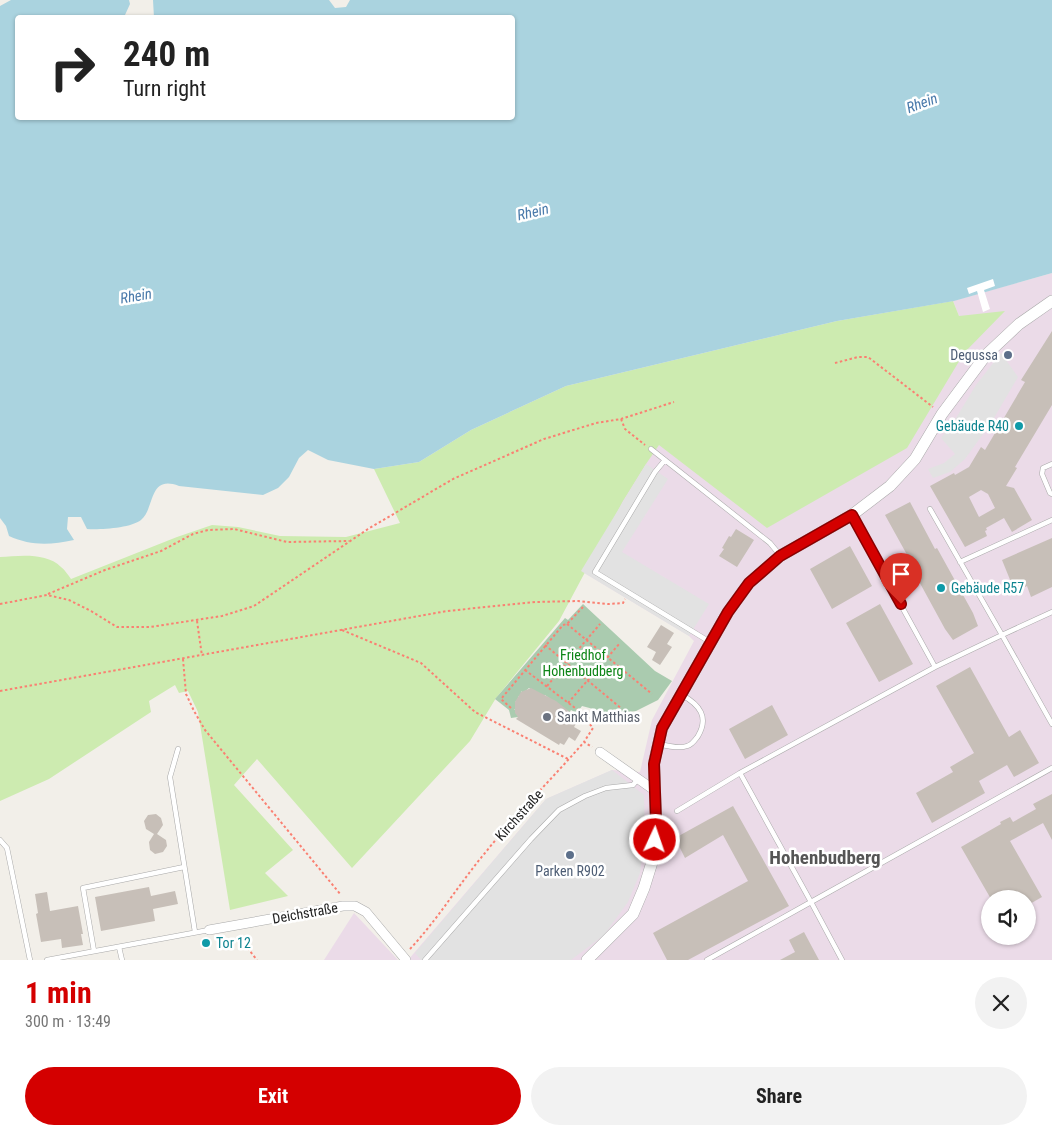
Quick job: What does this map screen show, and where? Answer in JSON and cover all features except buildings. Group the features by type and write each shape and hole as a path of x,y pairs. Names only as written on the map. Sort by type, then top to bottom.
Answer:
{"street":[{"path":"588,960 633,914 644,888 653,858 656,821 654,764 662,728 728,612 749,583 780,556 852,515 890,486 915,459 942,414 986,354 1019,324 1052,301"},
{"path":"600,752 654,790"},
{"name":"Deichstraße","path":"209,930 343,906 355,906 366,912 405,958"}],"lane":[{"path":"650,449 770,544 780,556"},
{"path":"665,460 655,472 595,572 710,642"},
{"path":"1052,464 1043,468 1042,474 1052,494"},
{"path":"930,509 1052,724"},
{"path":"852,515 935,667"},
{"path":"960,562 1052,520"},
{"path":"678,811 740,773 935,667 1052,612"},
{"path":"658,744 674,747 686,746 694,742 704,724 698,707 694,702 680,694"},
{"path":"178,749 170,777 195,932"},
{"path":"707,960 1052,768"},
{"path":"740,773 842,960"},
{"path":"425,960 559,810 606,788 633,785 638,779"},
{"path":"0,840 7,848 30,960"},
{"path":"94,951 83,888 184,867"},
{"path":"47,960 209,930"},
{"path":"119,947 122,960"}],"path":[{"path":"835,363 858,357 868,358 942,414"},
{"path":"47,595 69,600 91,611 117,628 150,628 222,616 254,606 368,529 453,479 544,438 596,423 621,419 674,402"},
{"path":"621,419 625,429 650,449"},
{"path":"0,604 47,595 105,570 161,551 193,534 208,530 234,529 287,542 351,541"},
{"path":"0,691 447,611 535,602 622,603 630,593"},
{"path":"511,708 501,699 545,645 583,607"},
{"path":"196,621 202,656"},
{"path":"568,624 652,694"},
{"path":"547,686 600,624"},
{"path":"342,630 421,663 475,712 569,759"},
{"path":"568,703 620,643"},
{"path":"545,645 622,709"},
{"path":"183,659 186,694 206,730 330,880 341,895 343,906"},
{"path":"525,670 579,711 593,728 584,742 600,752"},
{"name":"Kirchstraße","path":"405,958 485,853 584,742"},
{"path":"239,925 242,941 257,960"}],"shaded area":[{"path":"1052,273 1052,960 408,960 546,799 612,770 640,772 652,720 694,641 689,636 581,571 622,416 959,316 953,301"},
{"path":"1001,353 1018,377 991,423 965,459 950,472 933,478 928,469 944,463 955,454 941,438 976,385"},
{"path":"646,464 668,479 622,552 709,604 689,636 581,571"},
{"name":"Parken R902","path":"612,770 644,795 645,836 640,873 628,902 604,935 571,960 421,960 415,953 546,799"},
{"path":"354,913 398,960 324,960"}],"green space":[{"path":"953,301 959,316 1005,311 964,353 907,448 767,528 659,445 623,501 559,621 496,698 470,741 352,868 257,759 234,785 293,850 265,873 288,896 230,910 198,712 188,691 179,693 175,685 149,701 151,712 49,779 0,801 0,557 32,556 48,559 62,568 71,579 212,525 238,527 280,536 346,537 400,523 374,469 419,462 471,430 566,386 837,321"},
{"name":"Friedhof Hohenbudberg","path":"583,604 655,671 672,681 658,700 636,711 612,714 582,706 577,713 571,710 569,713 545,695 543,696 529,688 523,693 521,691 522,694 520,697 518,696 519,698 515,702 517,708 514,710 517,710 518,717 511,718 509,710 495,699 565,618 568,620"}],"water":[{"name":"Rhein","path":"11,0 129,0 130,4 125,15 15,15 15,120 515,120 515,15 154,15 153,0 329,0 335,8 346,7 350,0 1052,0 1052,273 954,301 837,321 566,386 471,430 419,462 374,469 328,460 308,450 299,458 289,477 278,488 263,495 169,484 162,485 154,494 145,515 136,523 115,528 87,529 81,517 68,517 67,529 74,540 49,544 25,542 9,536 6,526 0,518 0,6"}],"pier":[{"path":"993,279 995,286 984,290 990,309 983,312 977,291 969,294 967,288"}],"place":[{"name":"Degussa","path":"1008,355"},
{"name":"Gebäude R40","path":"1019,426"},
{"name":"Gebäude R57","path":"941,588"},
{"name":"Sankt Matthias","path":"547,717"},
{"name":"Parken R902","path":"570,855"},
{"name":"Tor 12","path":"206,943"}],"district":[{"name":"Hohenbudberg","path":"825,857"}],"route":[{"path":"655,840 654,764 662,728 728,612 749,583 780,556 852,515 901,604"}]}
